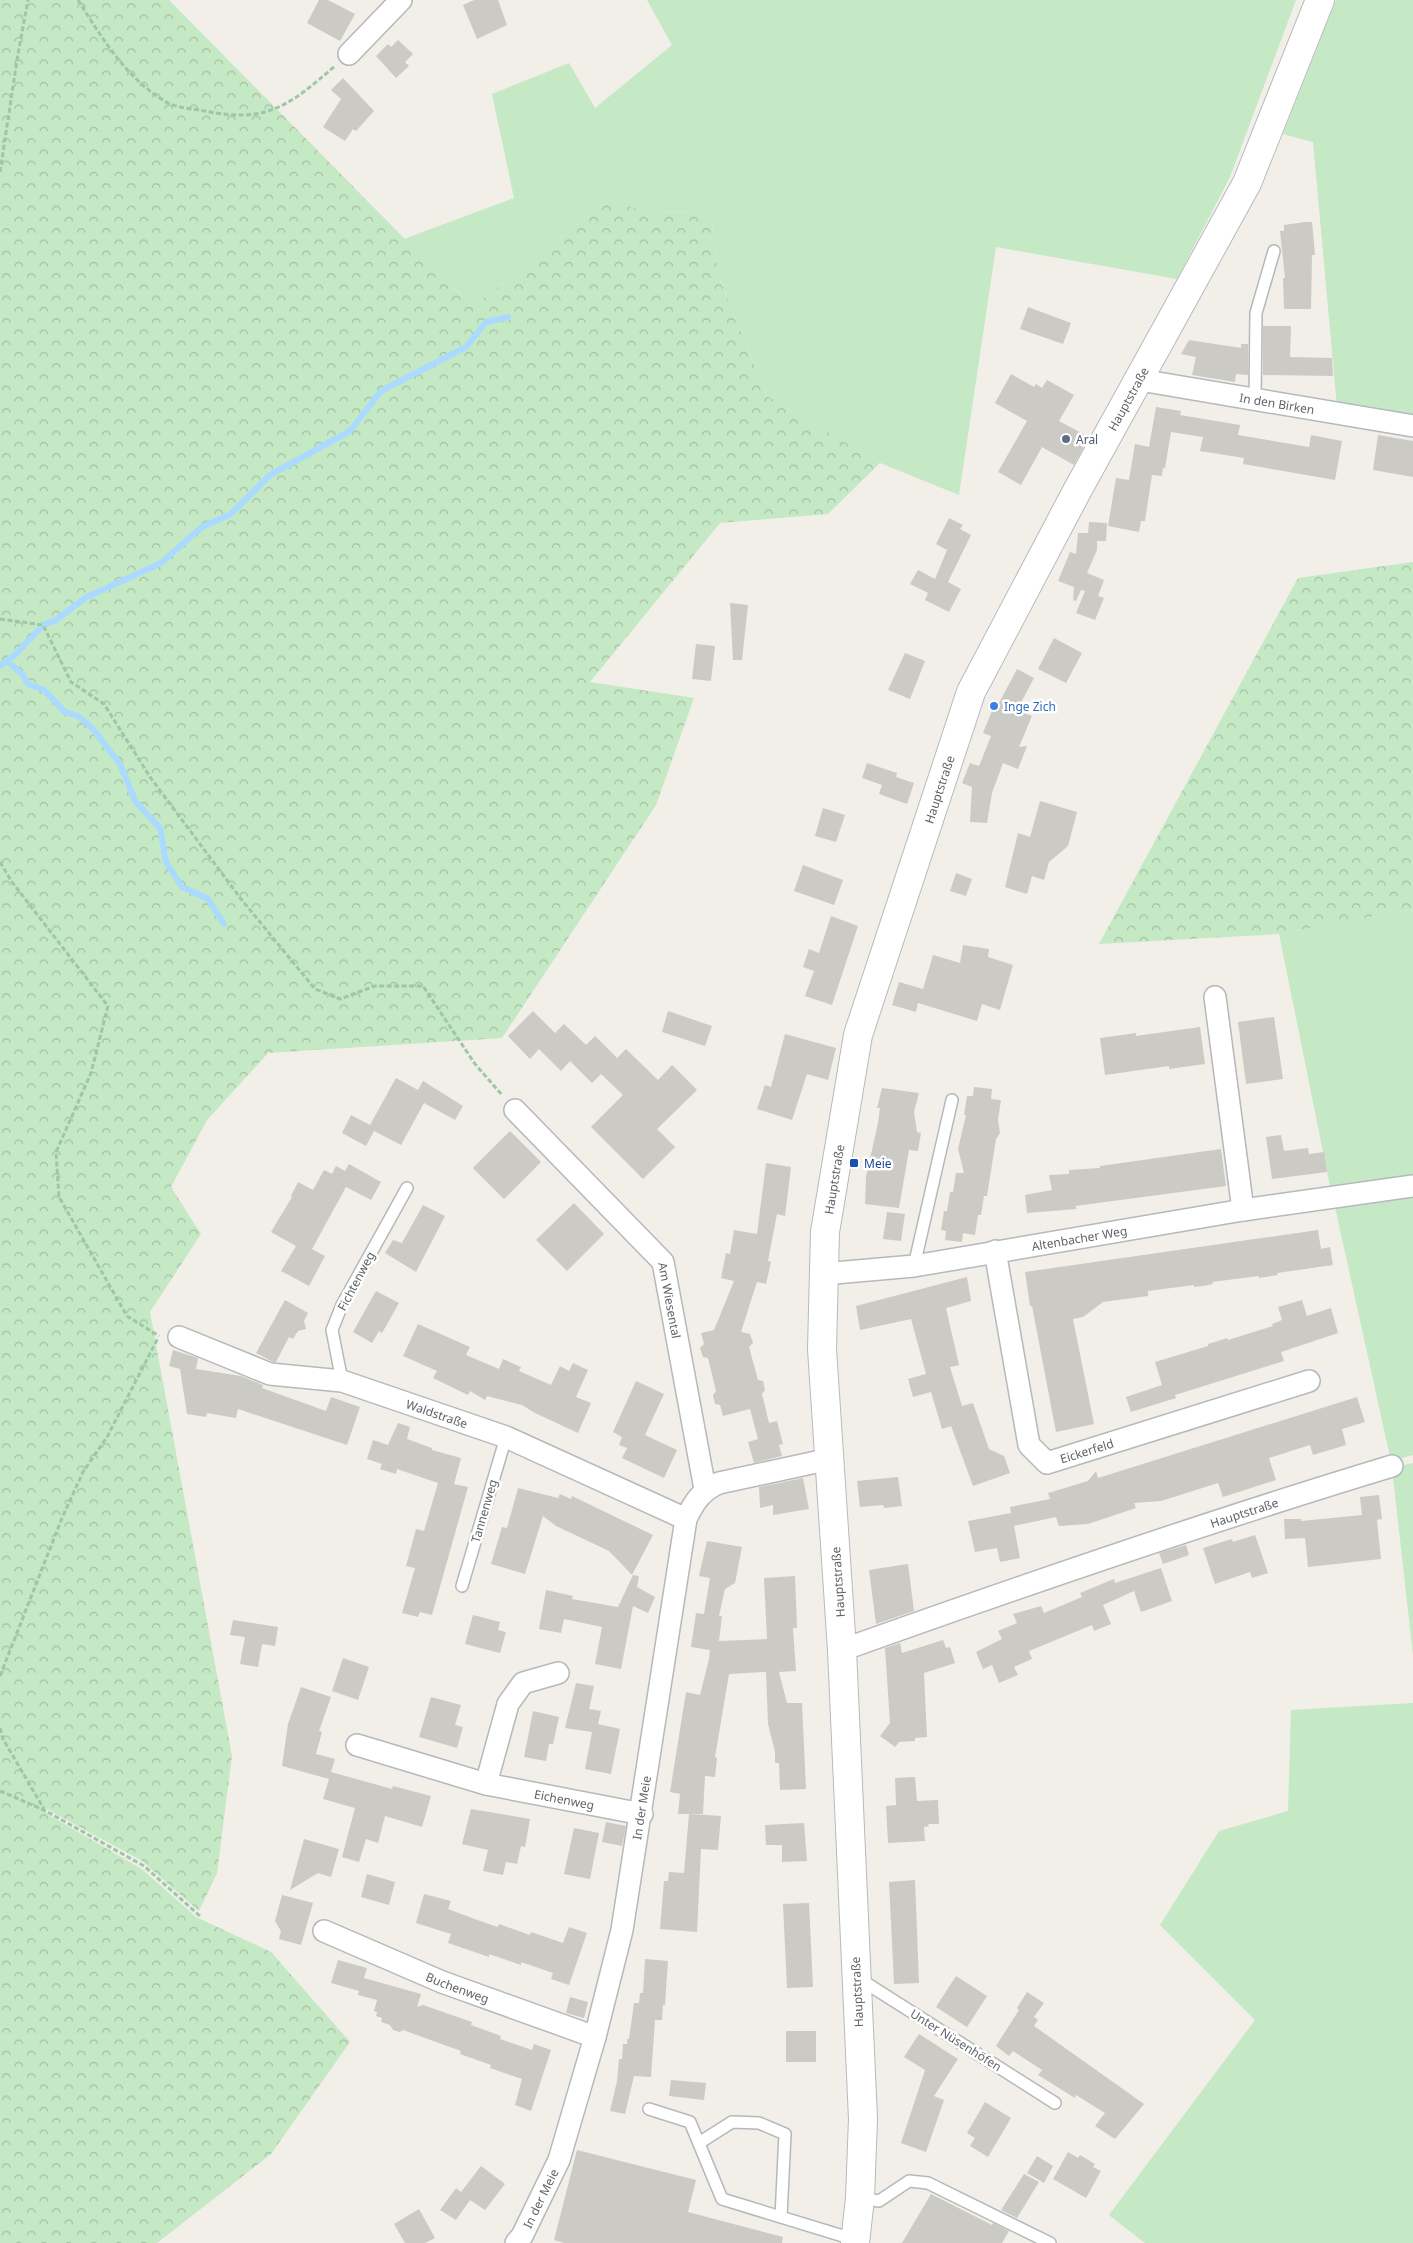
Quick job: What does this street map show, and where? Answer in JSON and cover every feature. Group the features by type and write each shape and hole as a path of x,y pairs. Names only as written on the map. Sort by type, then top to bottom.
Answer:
{"main road":[{"name":"Hauptstraße","path":"855,2241 860,2198 863,2119 842,1650 822,1349 825,1232 858,1035 971,692 1077,491 1140,380 1247,183 1320,0"}],"street":[{"path":"349,54 401,0"},
{"name":"In den Birken","path":"1140,380 1413,426"},
{"path":"1214,997 1243,1210"},
{"name":"Am Wiesental","path":"516,1110 663,1262 705,1489"},
{"name":"Altenbacher Weg","path":"823,1274 914,1266 1243,1210 1413,1186"},
{"name":"Eickerfeld","path":"996,1251 1029,1445 1047,1463 1309,1381"},
{"name":"Waldstraße","path":"169,1337 270,1374 342,1381 506,1437 686,1519"},
{"path":"705,1489 719,1483 830,1459"},
{"name":"Hauptstraße","path":"842,1650 1081,1565 1252,1508 1392,1466"},
{"name":"In der Meie","path":"516,2243 522,2236 559,2160 595,2037 622,1930 642,1814 686,1519 693,1504 705,1489"},
{"path":"486,1784 508,1704 523,1684 558,1672"},
{"name":"Eichenweg","path":"358,1745 486,1784 642,1814"},
{"name":"Buchenweg","path":"324,1931 442,1982 595,2037"}],"lane":[{"path":"1255,399 1256,313 1274,251"},
{"path":"914,1266 952,1100"},
{"name":"Fichtenweg","path":"342,1381 332,1330 342,1305 407,1188"},
{"name":"Tannenweg","path":"462,1586 506,1437"},
{"name":"Unter Nüsenhöfen","path":"857,1977 1055,2103"},
{"path":"649,2109 690,2122 722,2199 855,2241"},
{"path":"699,2143 732,2122 759,2124 785,2134 781,2217"},
{"path":"860,2198 879,2201 909,2181 928,2183 1050,2243"}],"path":[{"path":"0,172 28,0"},
{"path":"78,0 100,34 132,75 169,104 228,116 248,116 285,104 300,96 349,54"},
{"path":"0,619 43,625 71,682 104,704 150,777 241,899 315,989 340,999 375,986 423,986 475,1064 516,1110"},
{"path":"0,862 12,882 108,1006 91,1072 56,1152 59,1197 127,1316 169,1337 83,1472 62,1518 0,1676"},
{"path":"0,1728 2,1740 44,1810"},
{"path":"0,1791 44,1810 144,1866 201,1917"}],"green space":[{"path":"0,0 169,0 472,307 610,200 646,212 711,213 718,275 767,396 880,463 828,514 720,523 590,682 694,698 656,805 502,1038 268,1053 207,1120 171,1187 201,1234 150,1312 232,1756 217,1873 199,1911 142,1861 45,1808 47,1814 142,1869 196,1917 271,1952 350,2042 271,2154 157,2243 0,2243"},
{"path":"647,0 1296,0 1230,177 1177,279 996,247 959,495 880,463 767,396 718,275 711,213 646,212 610,200 472,307 404,239 514,198 492,94 569,63 595,108 672,45"},
{"path":"1336,0 1413,0 1413,421 1337,407 1313,142 1283,134"},
{"path":"1413,562 1413,909 1279,934 1099,944 1298,578"},
{"path":"1413,909 1413,1179 1331,1191 1279,934"},
{"path":"1413,1196 1413,1455 1391,1461 1335,1207"},
{"path":"1413,1463 1413,1655 1392,1468"},
{"path":"1413,1703 1413,2243 1145,2243 1109,2215 1255,2020 1160,1925 1219,1831 1288,1811 1291,1710"}],"building":[{"path":"319,0 328,0 355,14 340,41 307,23"},
{"path":"474,0 498,0 507,25 477,39 463,5"},
{"path":"398,40 413,54 405,62 409,66 396,78 376,56 388,44 391,47"},
{"path":"343,78 374,111 356,131 353,129 345,141 323,127 341,99 331,90"},
{"path":"1312,222 1315,255 1312,255 1311,309 1284,309 1283,278 1285,278 1280,231 1284,231 1284,225"},
{"path":"1028,307 1071,323 1063,344 1020,329"},
{"path":"1263,326 1291,326 1290,357 1332,358 1333,376 1263,375"},
{"path":"1189,340 1241,348 1241,344 1248,344 1248,375 1236,374 1235,382 1192,375 1196,357 1181,354"},
{"path":"1011,374 1034,387 1036,384 1042,388 1047,380 1074,395 1059,421 1089,437 1074,465 1042,447 1021,485 998,472 1027,421 995,403"},
{"path":"1156,407 1181,411 1180,415 1240,425 1238,435 1309,447 1311,435 1342,441 1335,480 1243,464 1244,458 1200,451 1203,437 1171,432 1165,468 1163,468 1162,476 1152,475 1145,521 1141,521 1139,532 1108,526 1116,478 1129,480 1135,444 1149,447"},
{"path":"1378,435 1413,441 1413,477 1373,470"},
{"path":"949,518 963,525 960,529 971,535 948,582 961,589 949,612 925,600 928,593 910,584 918,570 935,579 947,550 936,544"},
{"path":"1089,522 1107,523 1106,541 1097,541 1097,550 1087,573 1104,580 1098,596 1104,598 1095,620 1076,613 1085,591 1081,590 1076,601 1073,600 1074,587 1058,581 1070,552 1076,554 1078,533 1088,533"},
{"path":"730,603 748,605 742,660 733,660"},
{"path":"1054,638 1082,653 1066,683 1038,669"},
{"path":"696,644 715,646 711,681 692,679"},
{"path":"905,653 925,661 910,699 888,690"},
{"path":"1017,669 1034,678 1017,710 1032,716 1019,747 1027,746 1018,769 1003,763 992,793 987,823 970,822 972,787 962,783 970,763 979,766 991,736 983,733 996,701 999,703"},
{"path":"867,763 897,773 896,777 914,783 907,804 879,794 882,785 862,778"},
{"path":"1040,801 1077,812 1068,846 1049,862 1044,880 1032,876 1027,894 1005,887 1018,833 1030,837"},
{"path":"823,808 845,815 836,842 815,836"},
{"path":"803,865 843,880 834,905 794,891"},
{"path":"956,873 972,879 966,896 950,891"},
{"path":"831,916 858,926 832,1005 805,996 814,971 803,967 809,949 819,953"},
{"path":"963,945 989,949 988,957 1013,965 1000,1010 982,1004 977,1021 918,1003 916,1012 892,1005 899,982 923,989 933,955 960,963"},
{"path":"533,1011 555,1033 564,1024 586,1045 595,1036 617,1058 626,1049 658,1080 672,1065 697,1090 657,1129 675,1147 643,1179 591,1127 623,1095 601,1074 592,1083 570,1061 561,1071 539,1049 530,1059 508,1036"},
{"path":"668,1011 712,1026 705,1046 662,1032"},
{"path":"1274,1017 1283,1079 1246,1084 1238,1022"},
{"path":"1200,1027 1205,1064 1169,1069 1169,1066 1105,1075 1100,1038 1136,1033 1136,1036"},
{"path":"785,1034 836,1048 828,1080 807,1074 792,1120 757,1109 765,1085 771,1087"},
{"path":"396,1078 418,1090 423,1081 463,1106 455,1120 424,1103 401,1145 374,1131 366,1146 342,1133 351,1115 370,1125"},
{"path":"974,1087 992,1089 991,1099 1001,1100 998,1120 1000,1133 996,1139 987,1196 984,1196 981,1215 978,1215 975,1235 963,1233 962,1242 945,1240 946,1231 941,1230 944,1211 947,1211 950,1192 953,1192 956,1173 964,1173 958,1149 966,1115 964,1115 967,1096 973,1096"},
{"path":"882,1088 919,1093 914,1112 917,1132 921,1133 918,1151 909,1150 899,1208 865,1204 866,1177 878,1123 880,1108 877,1108"},
{"path":"510,1131 541,1162 504,1199 473,1168"},
{"path":"1281,1135 1284,1151 1308,1148 1309,1154 1324,1152 1327,1172 1272,1179 1266,1137"},
{"path":"1221,1149 1226,1186 1075,1206 1077,1209 1027,1213 1025,1195 1052,1190 1049,1175 1069,1174 1069,1170 1100,1168 1100,1166"},
{"path":"766,1163 791,1167 785,1216 777,1214 768,1261 771,1262 766,1284 757,1282 741,1332 750,1334 753,1343 749,1347 758,1380 763,1381 765,1390 762,1394 769,1423 777,1421 783,1444 779,1445 782,1456 754,1463 748,1442 758,1439 750,1409 723,1416 720,1405 715,1404 713,1395 716,1391 708,1358 703,1357 700,1348 704,1344 701,1333 714,1330 734,1281 721,1278 726,1253 730,1254 734,1230 757,1234"},
{"path":"349,1164 381,1182 371,1200 346,1187 312,1249 325,1256 309,1286 281,1271 296,1246 271,1232 292,1197 298,1182 313,1190 324,1170 332,1174 336,1166 345,1171"},
{"path":"574,1203 604,1234 567,1271 536,1240"},
{"path":"423,1205 445,1216 416,1272 385,1253 393,1240 402,1243"},
{"path":"887,1212 905,1214 901,1241 883,1239"},
{"path":"1318,1230 1321,1249 1330,1247 1333,1265 1277,1273 1278,1275 1259,1278 1259,1276 1212,1282 1213,1284 1203,1286 1194,1287 1194,1285 1148,1291 1148,1296 1103,1302 1083,1317 1073,1319 1094,1424 1056,1432 1032,1306 1030,1306 1025,1272"},
{"path":"967,1277 971,1301 946,1308 959,1365 950,1367 962,1406 973,1403 989,1449 1004,1456 1010,1473 973,1486 951,1426 942,1429 931,1392 913,1397 908,1379 926,1374 911,1319 860,1330 856,1306"},
{"path":"376,1291 399,1303 382,1333 379,1331 372,1343 353,1332"},
{"path":"285,1300 308,1313 304,1321 306,1329 298,1331 293,1339 289,1337 276,1362 273,1362 256,1353"},
{"path":"1302,1300 1307,1316 1331,1308 1338,1333 1281,1352 1284,1361 1175,1395 1176,1398 1131,1412 1126,1397 1162,1385 1155,1362 1208,1346 1208,1344 1227,1338 1228,1340 1273,1326 1272,1324 1282,1320 1278,1307"},
{"path":"418,1324 470,1347 466,1355 499,1369 503,1359 521,1367 519,1371 551,1385 560,1366 569,1371 573,1363 588,1370 576,1397 591,1403 578,1433 522,1405 487,1396 485,1400 470,1391 468,1395 433,1378 437,1371 403,1356"},
{"path":"173,1350 198,1358 196,1369 241,1376 263,1385 262,1388 326,1411 331,1397 360,1407 347,1445 238,1409 236,1418 207,1413 206,1417 187,1414 180,1369 169,1366"},
{"path":"636,1381 664,1394 645,1435 677,1450 664,1478 622,1458 627,1448 619,1445 622,1437 613,1432"},
{"path":"1357,1397 1365,1422 1342,1429 1346,1445 1313,1455 1310,1445 1269,1458 1276,1480 1223,1497 1218,1483 1161,1501 1134,1503 1136,1508 1088,1524 1059,1526 1056,1517 1014,1526 1020,1558 1000,1562 997,1548 975,1552 968,1521 1011,1513 1010,1507 1050,1499 1048,1493 1088,1481 1096,1471 1098,1478"},
{"path":"398,1423 410,1427 407,1439 432,1448 432,1450 461,1458 454,1484 468,1487 432,1615 420,1612 418,1617 402,1613 415,1568 406,1566 416,1529 424,1531 438,1483 397,1469 396,1474 380,1469 382,1464 367,1459 373,1440 388,1445"},
{"path":"898,1477 902,1506 884,1508 883,1505 860,1507 857,1481"},
{"path":"803,1478 809,1509 773,1515 773,1505 760,1508 759,1487"},
{"path":"518,1488 558,1498 560,1494 571,1499 572,1496 653,1535 632,1575 609,1551 556,1526 543,1516 525,1574 491,1564 502,1527 507,1528"},
{"path":"1379,1495 1382,1519 1377,1520 1381,1559 1308,1567 1305,1538 1285,1539 1284,1519 1301,1519 1301,1521 1362,1515 1360,1497"},
{"path":"1255,1535 1268,1573 1252,1578 1250,1572 1215,1584 1203,1548 1232,1539 1233,1542"},
{"path":"707,1541 742,1547 735,1583 725,1589 719,1616 722,1616 719,1641 767,1639 764,1578 795,1576 797,1628 793,1628 796,1671 779,1672 787,1703 802,1703 806,1789 780,1790 779,1763 775,1763 775,1752 768,1724 766,1672 729,1674 715,1757 717,1758 715,1777 705,1776 703,1814 678,1814 680,1794 670,1792 686,1692 700,1695 710,1650 691,1647 696,1613 704,1614 710,1578 699,1576"},
{"path":"1186,1545 1189,1555 1163,1564 1159,1553"},
{"path":"908,1564 914,1611 876,1624 869,1570"},
{"path":"1161,1568 1172,1601 1141,1612 1134,1591 1103,1605 1111,1624 1094,1631 1092,1625 1029,1651 1032,1659 1014,1667 1018,1675 999,1683 992,1665 983,1669 976,1652 1002,1639 998,1631 1017,1623 1013,1614 1041,1606 1044,1613 1082,1597 1080,1593 1114,1579 1115,1583"},
{"path":"633,1575 639,1576 637,1587 655,1597 648,1613 633,1606 621,1669 595,1664 602,1627 564,1619 561,1633 539,1629 546,1590 573,1596 572,1599 618,1607"},
{"path":"473,1615 500,1622 498,1630 506,1632 500,1653 465,1644"},
{"path":"233,1620 278,1627 275,1646 262,1644 258,1667 240,1664 245,1637 230,1635"},
{"path":"943,1640 946,1648 950,1647 955,1663 924,1673 927,1737 915,1738 915,1741 899,1742 895,1747 880,1736 890,1723 885,1648 900,1643 902,1653"},
{"path":"343,1658 369,1667 358,1700 332,1691"},
{"path":"576,1683 594,1686 589,1709 601,1711 598,1724 620,1729 611,1774 585,1769 592,1732 565,1728"},
{"path":"301,1687 331,1697 319,1731 322,1732 316,1754 335,1759 331,1772 392,1789 393,1786 431,1796 422,1827 385,1816 378,1843 366,1839 359,1862 342,1857 355,1808 323,1799 329,1779 282,1766 288,1724"},
{"path":"431,1697 461,1705 455,1725 463,1727 457,1748 419,1737"},
{"path":"533,1711 559,1717 553,1744 549,1744 546,1761 524,1757"},
{"path":"915,1777 917,1801 938,1800 939,1824 928,1824 929,1826 924,1827 925,1841 888,1843 886,1806 896,1805 895,1778"},
{"path":"471,1809 530,1819 525,1847 521,1846 517,1864 506,1862 503,1875 483,1871 488,1850 462,1844"},
{"path":"689,1814 721,1816 718,1850 701,1849 697,1932 660,1929 664,1881 668,1881 669,1872 684,1873"},
{"path":"606,1822 626,1826 622,1846 602,1842"},
{"path":"804,1823 807,1861 782,1862 782,1845 766,1845 765,1825"},
{"path":"574,1828 599,1833 590,1879 564,1874"},
{"path":"304,1839 339,1849 331,1877 318,1873 290,1890"},
{"path":"367,1874 395,1882 389,1905 361,1897"},
{"path":"915,1880 919,1983 894,1984 889,1882"},
{"path":"424,1894 451,1901 448,1909 480,1921 498,1927 499,1924 530,1935 531,1932 563,1943 569,1927 587,1933 569,1985 551,1979 553,1973 489,1954 489,1957 448,1943 451,1934 416,1923"},
{"path":"282,1895 313,1903 301,1945 279,1939 281,1931 275,1921"},
{"path":"809,1903 813,1987 787,1988 783,1904"},
{"path":"645,1959 668,1961 665,2005 663,2005 662,2020 655,2020 651,2077 634,2076 625,2114 610,2111 617,2081 619,2059 622,2059 623,2044 627,2044 627,2039 629,2039 634,2003 639,2003 640,1993 643,1993"},
{"path":"338,1960 367,1968 364,1978 421,1994 417,2007 423,2005 472,2022 471,2025 501,2036 500,2039 532,2050 534,2044 551,2050 531,2111 515,2105 522,2079 490,2068 491,2065 460,2054 461,2051 403,2030 400,2032 393,2030 390,2025 381,2022 382,2018 376,2016 377,2012 374,2011 377,2000 358,1995 359,1991 331,1983"},
{"path":"956,1976 987,1996 967,2027 936,2007"},
{"path":"1027,1992 1044,2003 1034,2017 1038,2020 1034,2026 1144,2104 1115,2139 1095,2126 1105,2113 1076,2095 1075,2098 1038,2075 1042,2070 1013,2051 1009,2056 996,2046 1019,2010 1017,2008"},
{"path":"570,1997 588,2002 584,2018 566,2013"},
{"path":"786,2031 816,2031 816,2062 786,2062"},
{"path":"919,2034 958,2059 934,2096 944,2100 926,2152 901,2143 925,2070 904,2057"},
{"path":"671,2080 706,2083 704,2100 669,2096"},
{"path":"985,2102 1011,2118 988,2157 970,2146 975,2138 967,2133"},
{"path":"577,2150 696,2180 688,2212 783,2237 782,2243 564,2243 554,2240"},
{"path":"1068,2152 1078,2158 1080,2155 1095,2164 1093,2167 1101,2171 1086,2198 1053,2179"},
{"path":"1037,2156 1053,2166 1044,2183 1027,2173"},
{"path":"481,2166 505,2184 485,2210 470,2200 456,2220 440,2210 456,2188 461,2192"},
{"path":"1024,2174 1039,2182 1017,2218 1001,2210"},
{"path":"931,2194 992,2225 993,2223 1009,2231 1002,2243 902,2243"},
{"path":"419,2209 435,2238 425,2243 405,2243 394,2224"}],"waterway":[{"path":"0,666 16,654 43,625 56,620 85,598 161,563 202,527 231,514 270,475 350,431 381,391 466,347 486,322 508,317"},
{"path":"7,661 23,675 28,684 44,690 65,712 78,716 93,729 120,764 135,801 160,828 166,862 182,887 208,899 224,924"}],"place":[{"name":"Aral","path":"1066,439"},
{"name":"Inge Zich","path":"994,706"},
{"name":"Meie","path":"854,1163"}]}
